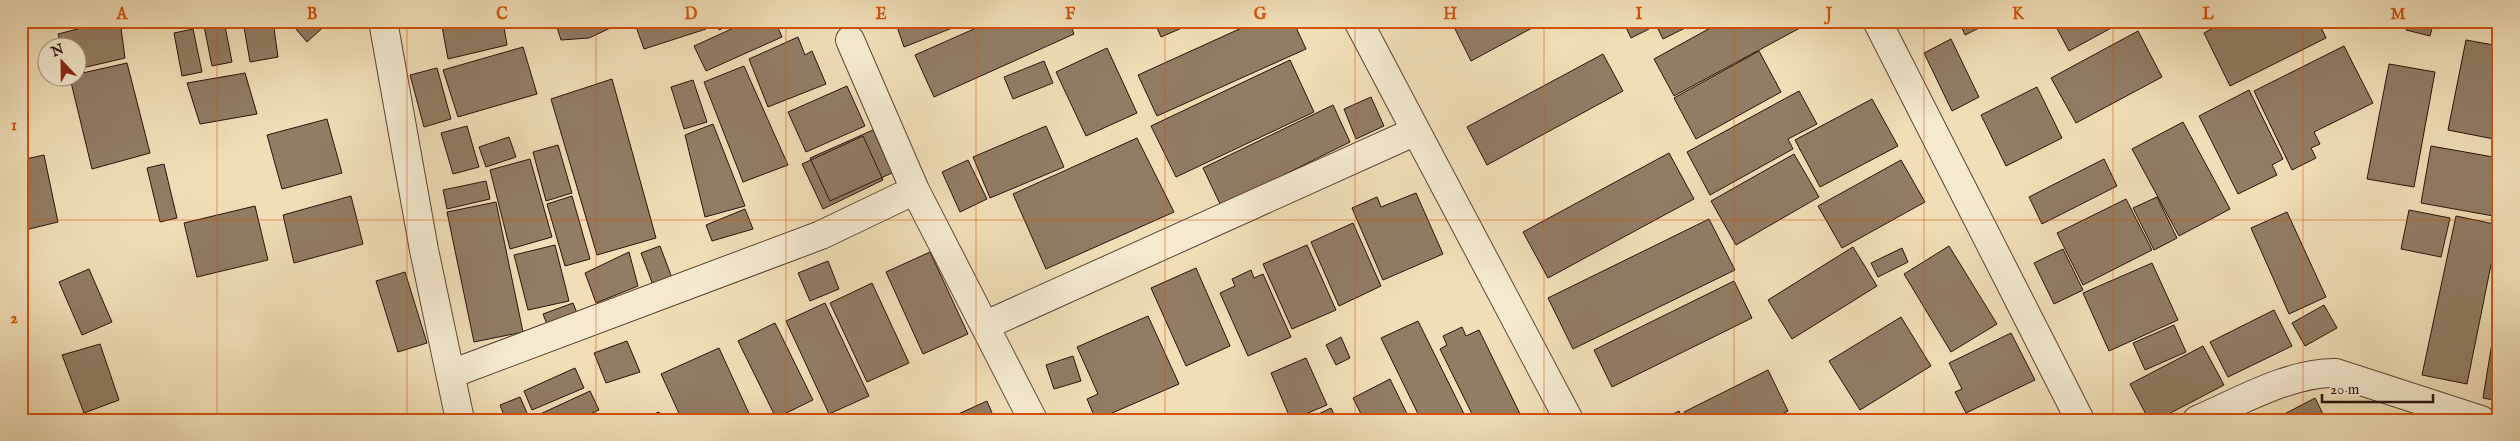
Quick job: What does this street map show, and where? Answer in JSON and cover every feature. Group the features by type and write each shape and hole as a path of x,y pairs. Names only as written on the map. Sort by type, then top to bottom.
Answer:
{"street":[{"path":"383,21 424,250 460,420"},
{"path":"1358,21 1569,420"},
{"path":"1877,21 2080,420"},
{"path":"850,40 915,190 986,325 1033,420"},
{"path":"986,325 1416,131"},
{"path":"451,374 821,235 915,190"},
{"path":"2197,420 2295,378 2318,372 2336,373 2481,420"}],"building":[{"path":"109,21 120,21 125,58 88,67 88,38 59,38 58,34"},
{"path":"203,21 224,21 232,62 212,66"},
{"path":"243,21 273,21 278,57 250,62"},
{"path":"289,21 330,21 307,42"},
{"path":"441,21 503,21 507,45 448,59"},
{"path":"555,21 620,21 621,23 589,38 561,40"},
{"path":"634,21 703,21 706,29 644,49"},
{"path":"716,21 739,21 719,30"},
{"path":"749,21 775,21 782,37 706,71 694,46"},
{"path":"895,21 970,21 904,47"},
{"path":"992,21 1069,21 1074,34 934,97 915,55"},
{"path":"1154,21 1198,21 1161,37"},
{"path":"1257,21 1293,21 1306,49 1157,116 1138,75"},
{"path":"1451,21 1545,21 1471,61"},
{"path":"1623,21 1646,21 1649,29 1631,38"},
{"path":"1654,21 1699,21 1663,39"},
{"path":"1723,21 1811,22 1674,96 1654,59"},
{"path":"1959,21 1993,21 1965,35"},
{"path":"2053,21 2124,21 2069,51"},
{"path":"2226,21 2318,21 2326,38 2230,86 2204,33"},
{"path":"2408,21 2434,21 2430,36 2406,30"},
{"path":"193,29 202,72 182,76 174,33"},
{"path":"2138,31 2162,77 2076,123 2051,78"},
{"path":"798,37 805,55 812,51 826,84 768,107 749,59"},
{"path":"1951,39 1979,97 1952,111 1924,53"},
{"path":"2466,40 2499,46 2499,140 2448,130"},
{"path":"2344,46 2373,103 2314,132 2320,144 2311,148 2316,158 2292,170 2254,91"},
{"path":"523,47 537,94 458,117 443,70"},
{"path":"1107,48 1137,113 1086,136 1056,72"},
{"path":"1759,51 1781,92 1696,139 1674,98"},
{"path":"1603,54 1623,91 1487,165 1467,127"},
{"path":"1290,60 1314,112 1176,177 1151,126"},
{"path":"1044,61 1053,83 1013,99 1004,77"},
{"path":"127,63 150,153 92,169 72,88 88,88 88,72"},
{"path":"2389,64 2435,72 2414,187 2367,179"},
{"path":"744,66 788,165 743,182 704,82"},
{"path":"437,68 451,119 424,127 410,75"},
{"path":"245,73 257,114 200,124 187,83"},
{"path":"612,79 656,238 597,255 551,99"},
{"path":"693,80 707,122 684,129 671,87"},
{"path":"847,86 865,126 806,152 788,112"},
{"path":"2037,87 2062,138 2006,166 1981,115"},
{"path":"2249,90 2283,159 2272,165 2277,175 2238,194 2199,116"},
{"path":"1799,91 1817,124 1788,139 1793,149 1710,195 1687,152"},
{"path":"1371,97 1384,126 1356,139 1344,109"},
{"path":"1872,99 1898,146 1820,187 1795,140"},
{"path":"1333,105 1350,142 1221,206 1203,168"},
{"path":"327,119 342,173 282,189 267,135"},
{"path":"2183,122 2230,209 2179,236 2132,149"},
{"path":"713,124 745,206 705,217 685,135"},
{"path":"467,126 479,167 453,174 441,133"},
{"path":"1046,126 1064,167 990,198 973,157"},
{"path":"873,130 892,173 830,201 810,158"},
{"path":"863,136 883,180 823,209 802,164"},
{"path":"509,137 516,157 486,167 479,147"},
{"path":"1137,138 1174,212 1046,269 1013,194"},
{"path":"558,145 572,193 546,201 533,152"},
{"path":"2431,146 2499,158 2499,217 2421,203"},
{"path":"1669,153 1694,199 1548,278 1523,232"},
{"path":"1794,154 1819,197 1736,245 1711,201"},
{"path":"44,155 58,222 21,231 21,160"},
{"path":"530,159 552,237 510,249 490,170"},
{"path":"2104,159 2117,186 2042,224 2029,197"},
{"path":"968,160 987,199 960,212 942,172"},
{"path":"1901,160 1925,202 1842,248 1818,206"},
{"path":"164,164 177,218 160,222 147,168"},
{"path":"486,181 490,199 447,209 443,190"},
{"path":"1416,193 1443,254 1383,280 1352,208 1377,197 1381,207"},
{"path":"351,196 363,244 294,263 283,215"},
{"path":"572,196 590,259 565,266 547,204"},
{"path":"2157,197 2177,238 2154,250 2133,208"},
{"path":"2126,199 2152,250 2083,285 2057,233"},
{"path":"496,202 523,332 474,342 447,212"},
{"path":"255,206 268,260 197,277 184,223"},
{"path":"745,209 753,229 712,241 706,225"},
{"path":"2409,210 2450,218 2441,257 2401,249"},
{"path":"2287,212 2326,297 2289,314 2251,228"},
{"path":"2456,216 2499,225 2467,384 2422,375"},
{"path":"1709,219 1735,270 1573,349 1548,298"},
{"path":"1353,223 1381,286 1339,306 1311,242"},
{"path":"555,245 569,301 528,310 514,255"},
{"path":"1307,245 1336,310 1292,329 1263,264"},
{"path":"660,246 672,278 653,285 641,253"},
{"path":"1949,246 1997,324 1951,352 1904,274"},
{"path":"1853,247 1877,286 1792,339 1768,300"},
{"path":"1902,248 1908,262 1878,277 1871,263"},
{"path":"2063,249 2083,290 2054,304 2034,263"},
{"path":"629,252 638,286 596,303 585,273"},
{"path":"930,252 968,334 923,354 886,272"},
{"path":"828,261 839,289 810,301 798,273"},
{"path":"2152,263 2178,320 2109,351 2083,293"},
{"path":"1196,268 1230,346 1186,366 1151,288"},
{"path":"89,269 112,322 82,335 59,282"},
{"path":"1251,270 1254,278 1263,274 1291,337 1248,356 1220,293 1235,286 1232,279"},
{"path":"405,272 427,343 398,352 376,281"},
{"path":"1734,281 1752,318 1612,387 1594,350"},
{"path":"872,283 909,363 867,382 830,303"},
{"path":"2499,300 2499,401 2483,398"},
{"path":"573,303 579,318 549,329 543,314"},
{"path":"825,303 869,396 829,414 786,321"},
{"path":"2324,305 2337,328 2305,346 2292,323"},
{"path":"2274,310 2292,346 2228,377 2210,342"},
{"path":"1148,316 1179,384 1096,420 1087,399 1098,394 1077,347"},
{"path":"1901,317 1931,366 1860,410 1829,361"},
{"path":"1418,321 1467,420 1421,420 1381,338"},
{"path":"775,323 813,400 776,418 738,341"},
{"path":"2174,325 2186,352 2145,370 2133,343"},
{"path":"1462,327 1466,336 1479,330 1523,420 1475,420 1440,349 1447,345 1443,336"},
{"path":"2011,333 2035,380 1966,413 1955,392 1962,389 1949,363"},
{"path":"1341,337 1350,358 1336,365 1326,345"},
{"path":"627,341 640,372 606,383 594,353"},
{"path":"100,344 119,400 84,413 62,355"},
{"path":"2203,346 2224,385 2157,420 2149,420 2130,384"},
{"path":"719,348 752,420 682,420 661,374"},
{"path":"1073,356 1081,381 1054,389 1046,365"},
{"path":"1306,358 1327,405 1291,420 1271,373"},
{"path":"575,368 584,388 532,410 524,391"},
{"path":"1768,370 1788,411 1769,420 1688,420 1684,412"},
{"path":"1390,379 1410,420 1364,420 1353,398"},
{"path":"590,391 599,410 577,420 540,420 538,415"},
{"path":"520,397 530,420 506,420 500,405"},
{"path":"2315,398 2326,420 2273,420"},
{"path":"987,401 995,420 945,420"},
{"path":"1331,408 1337,420 1310,420 1310,418"},
{"path":"1679,411 1683,420 1661,420"},
{"path":"659,412 663,420 640,420"}]}
